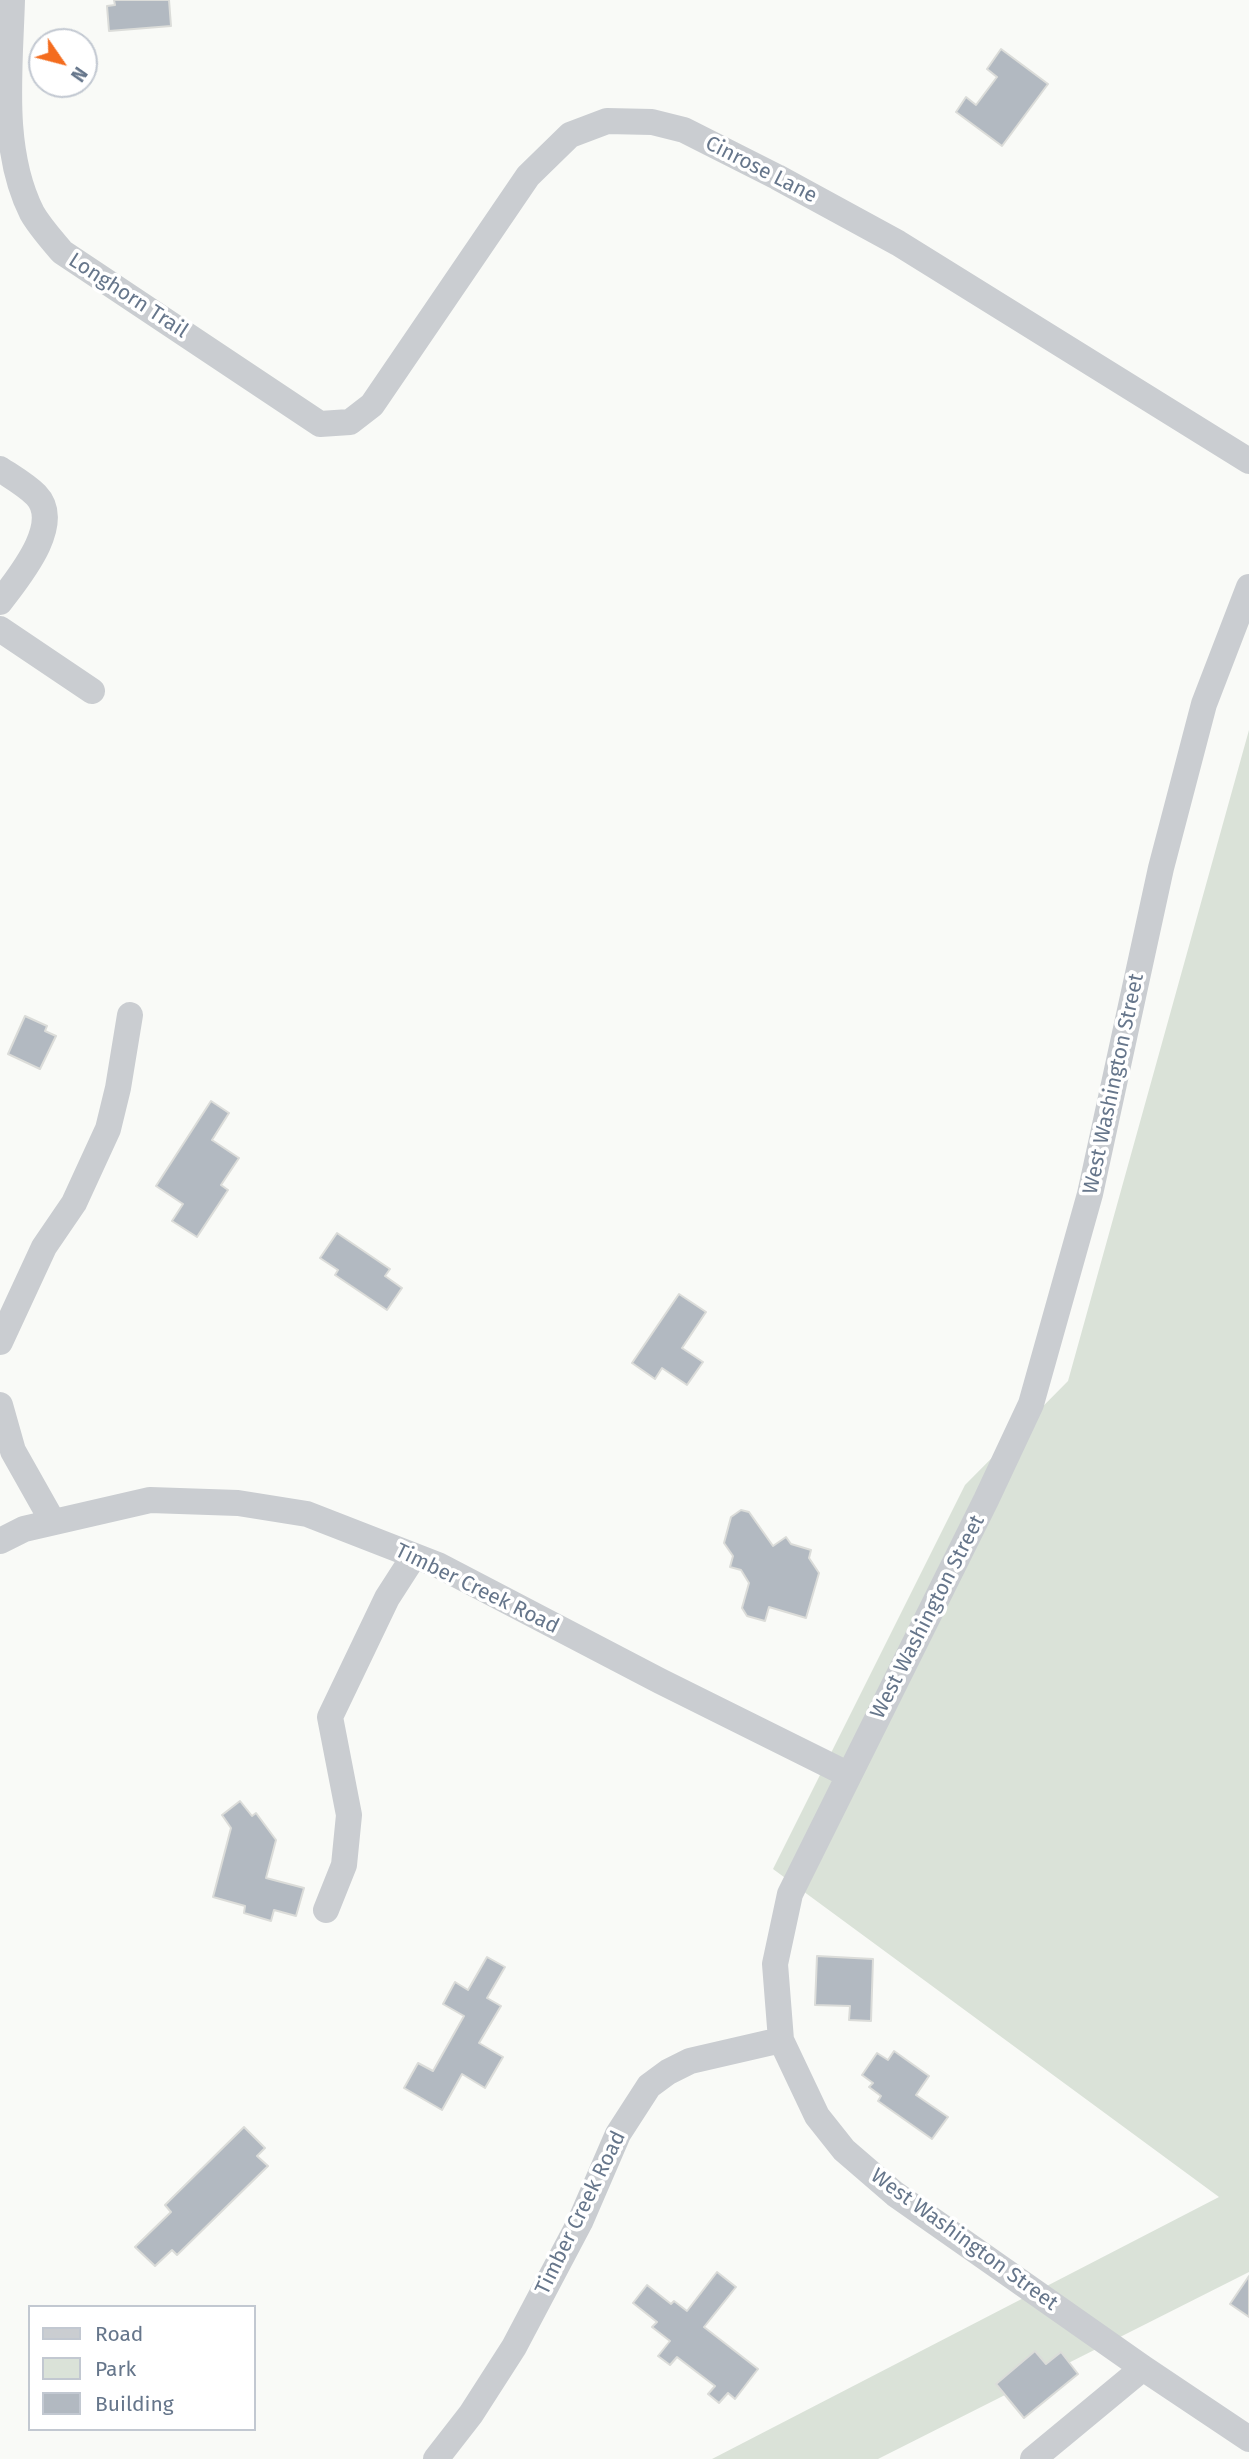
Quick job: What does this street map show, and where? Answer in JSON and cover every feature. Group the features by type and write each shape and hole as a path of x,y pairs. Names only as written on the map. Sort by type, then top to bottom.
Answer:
{"street":[{"name":"Longhorn Trail","path":"12,0 9,130 16,175 33,214 62,253 320,424 350,422"},
{"name":"Cinrose Lane","path":"350,422 372,405 528,176 570,135 607,121 652,122 684,130 898,243 1249,461"},
{"path":"0,469 37,497 46,514 43,532 36,548 26,567 0,602"},
{"name":"West Washington Street","path":"1249,587 1204,704 1161,868 1090,1194 1031,1405 790,1895 775,1964 781,2040 817,2116 844,2150 895,2194 1249,2439"},
{"path":"0,629 92,691"},
{"path":"0,1342 44,1247 74,1203 108,1129 130,1015"},
{"path":"0,1405 13,1451 53,1522"},
{"name":"Timber Creek Road","path":"0,1541 24,1528 150,1500 239,1503 307,1514 438,1565 650,1676 849,1775"},
{"path":"326,1910 344,1865 349,1815 330,1717 387,1598 414,1556"},
{"name":"Timber Creek Road","path":"436,2459 471,2414 514,2347 580,2222 618,2134 649,2085 690,2062 781,2040"},
{"path":"1033,2459 1143,2368"}],"green space":[{"path":"1249,730 1249,2272 878,2459 712,2459 1219,2197 773,1869 965,1485 1068,1381"}],"building":[{"path":"114,0 169,0 171,26 109,31 107,6 115,5"},
{"path":"1001,49 1048,84 1002,146 956,112 966,97 976,105 997,77 987,69"},
{"path":"25,1016 47,1026 45,1031 56,1036 40,1069 8,1054"},
{"path":"211,1101 229,1113 212,1140 239,1158 221,1185 228,1190 197,1237 172,1221 183,1204 156,1186"},
{"path":"337,1233 390,1269 385,1276 402,1288 387,1310 335,1275 338,1270 320,1258"},
{"path":"679,1294 706,1312 682,1348 703,1362 687,1385 662,1368 655,1379 632,1363"},
{"path":"741,1510 749,1512 773,1546 786,1537 791,1544 811,1550 809,1558 819,1573 806,1618 769,1607 765,1621 747,1616 742,1608 749,1583 741,1570 730,1567 733,1556 724,1543 731,1517"},
{"path":"240,1801 252,1816 256,1813 276,1840 266,1878 304,1888 296,1916 274,1910 271,1921 244,1913 245,1906 213,1897 231,1828 222,1815"},
{"path":"817,1956 873,1959 871,2021 849,2020 850,2006 815,2005"},
{"path":"487,1957 505,1967 487,1998 501,2006 479,2043 503,2057 485,2088 462,2074 442,2110 404,2088 418,2063 433,2071 464,2016 443,2004 455,1982 468,1990"},
{"path":"894,2051 929,2076 916,2095 948,2117 932,2139 878,2101 881,2096 869,2087 873,2083 862,2075 877,2053 888,2060"},
{"path":"244,2127 265,2148 257,2156 268,2166 177,2255 172,2250 155,2266 135,2247 171,2212 165,2205"},
{"path":"717,2272 736,2287 704,2327 758,2369 735,2399 728,2393 719,2403 708,2394 715,2386 677,2357 670,2365 658,2356 670,2341 652,2327 657,2322 633,2303 647,2285 671,2304 674,2301 687,2311"},
{"path":"1249,2276 1249,2317 1230,2304"},
{"path":"1035,2351 1046,2364 1061,2352 1078,2374 1024,2418 996,2384"}]}
